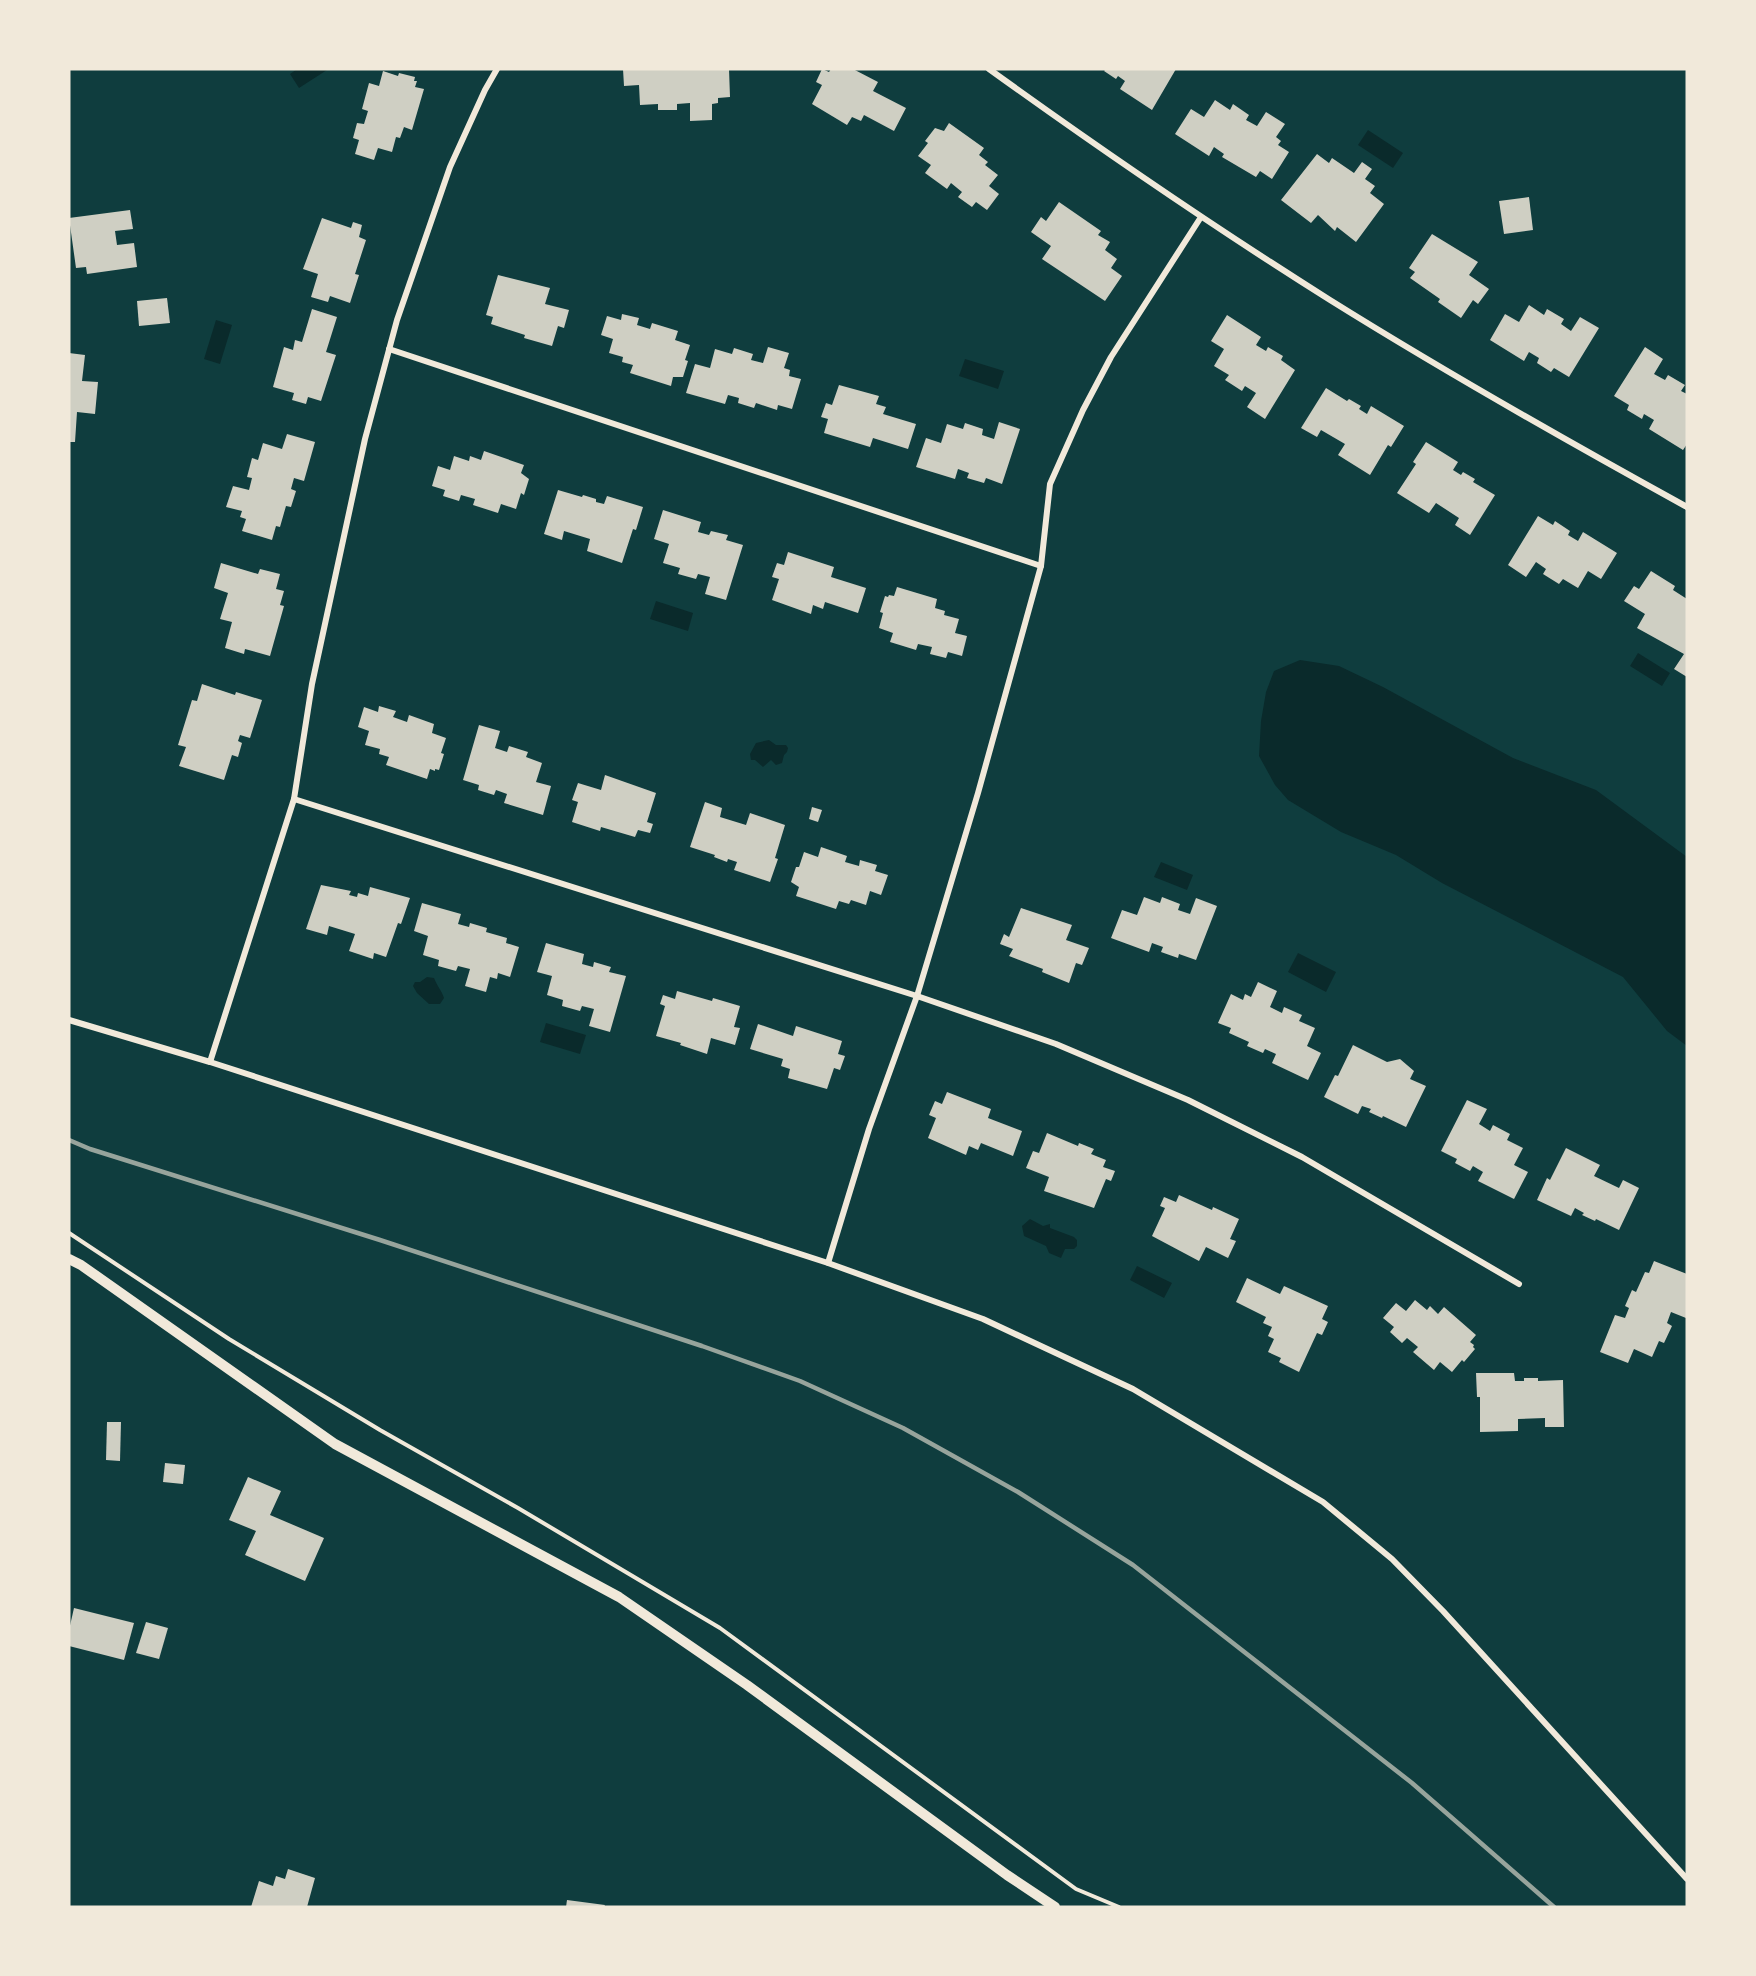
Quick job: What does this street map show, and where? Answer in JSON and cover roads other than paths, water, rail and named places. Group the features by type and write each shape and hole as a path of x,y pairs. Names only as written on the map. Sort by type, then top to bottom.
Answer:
{"street":[{"path":"210,1062 294,799 312,684 365,439 397,320 450,167 496,69"},
{"path":"989,69 1070,128 1331,301 1482,392 1687,507"},
{"path":"828,1263 869,1129 917,996 978,793 1041,566 1050,484 1083,410 1112,357 1202,217"},
{"path":"389,349 1041,566"},
{"path":"294,799 917,996 1056,1044 1188,1100 1302,1157 1519,1284"},
{"path":"69,1020 210,1062 828,1263 982,1319 1133,1389 1323,1502 1392,1558 1687,1879"},
{"path":"69,1259 81,1265 335,1444 619,1597 747,1685 1007,1875 1055,1907"}],"water":[{"path":"297,69 327,70 299,88 290,74"},
{"path":"1368,130 1403,153 1393,168 1358,145"},
{"path":"216,320 232,325 220,364 204,359"},
{"path":"965,359 1004,371 998,389 959,376"},
{"path":"656,601 693,613 688,631 650,619"},
{"path":"1638,653 1670,673 1662,686 1630,666"},
{"path":"1300,660 1339,666 1383,687 1513,758 1596,790 1687,857 1687,1046 1667,1031 1623,977 1442,883 1396,855 1341,832 1288,800 1275,785 1259,756 1261,721 1266,692 1274,671"},
{"path":"769,740 776,745 786,745 788,748 782,763 776,765 771,760 763,767 755,760 751,760 750,754 756,743"},
{"path":"1161,862 1193,875 1187,890 1154,877"},
{"path":"1298,953 1336,972 1326,992 1288,972"},
{"path":"427,977 434,978 442,993 444,998 440,1004 429,1004 413,986 415,982 420,982"},
{"path":"546,1023 586,1035 580,1054 540,1042"},
{"path":"1030,1219 1043,1226 1050,1224 1050,1228 1074,1237 1077,1240 1077,1246 1074,1249 1065,1249 1061,1258 1049,1253 1046,1246 1024,1236 1022,1226"},
{"path":"1137,1266 1172,1283 1164,1298 1130,1280"}],"railway":[{"path":"69,1140 90,1149 380,1240 702,1346 800,1381 903,1428 1018,1492 1133,1565 1412,1783 1554,1907"}]}
